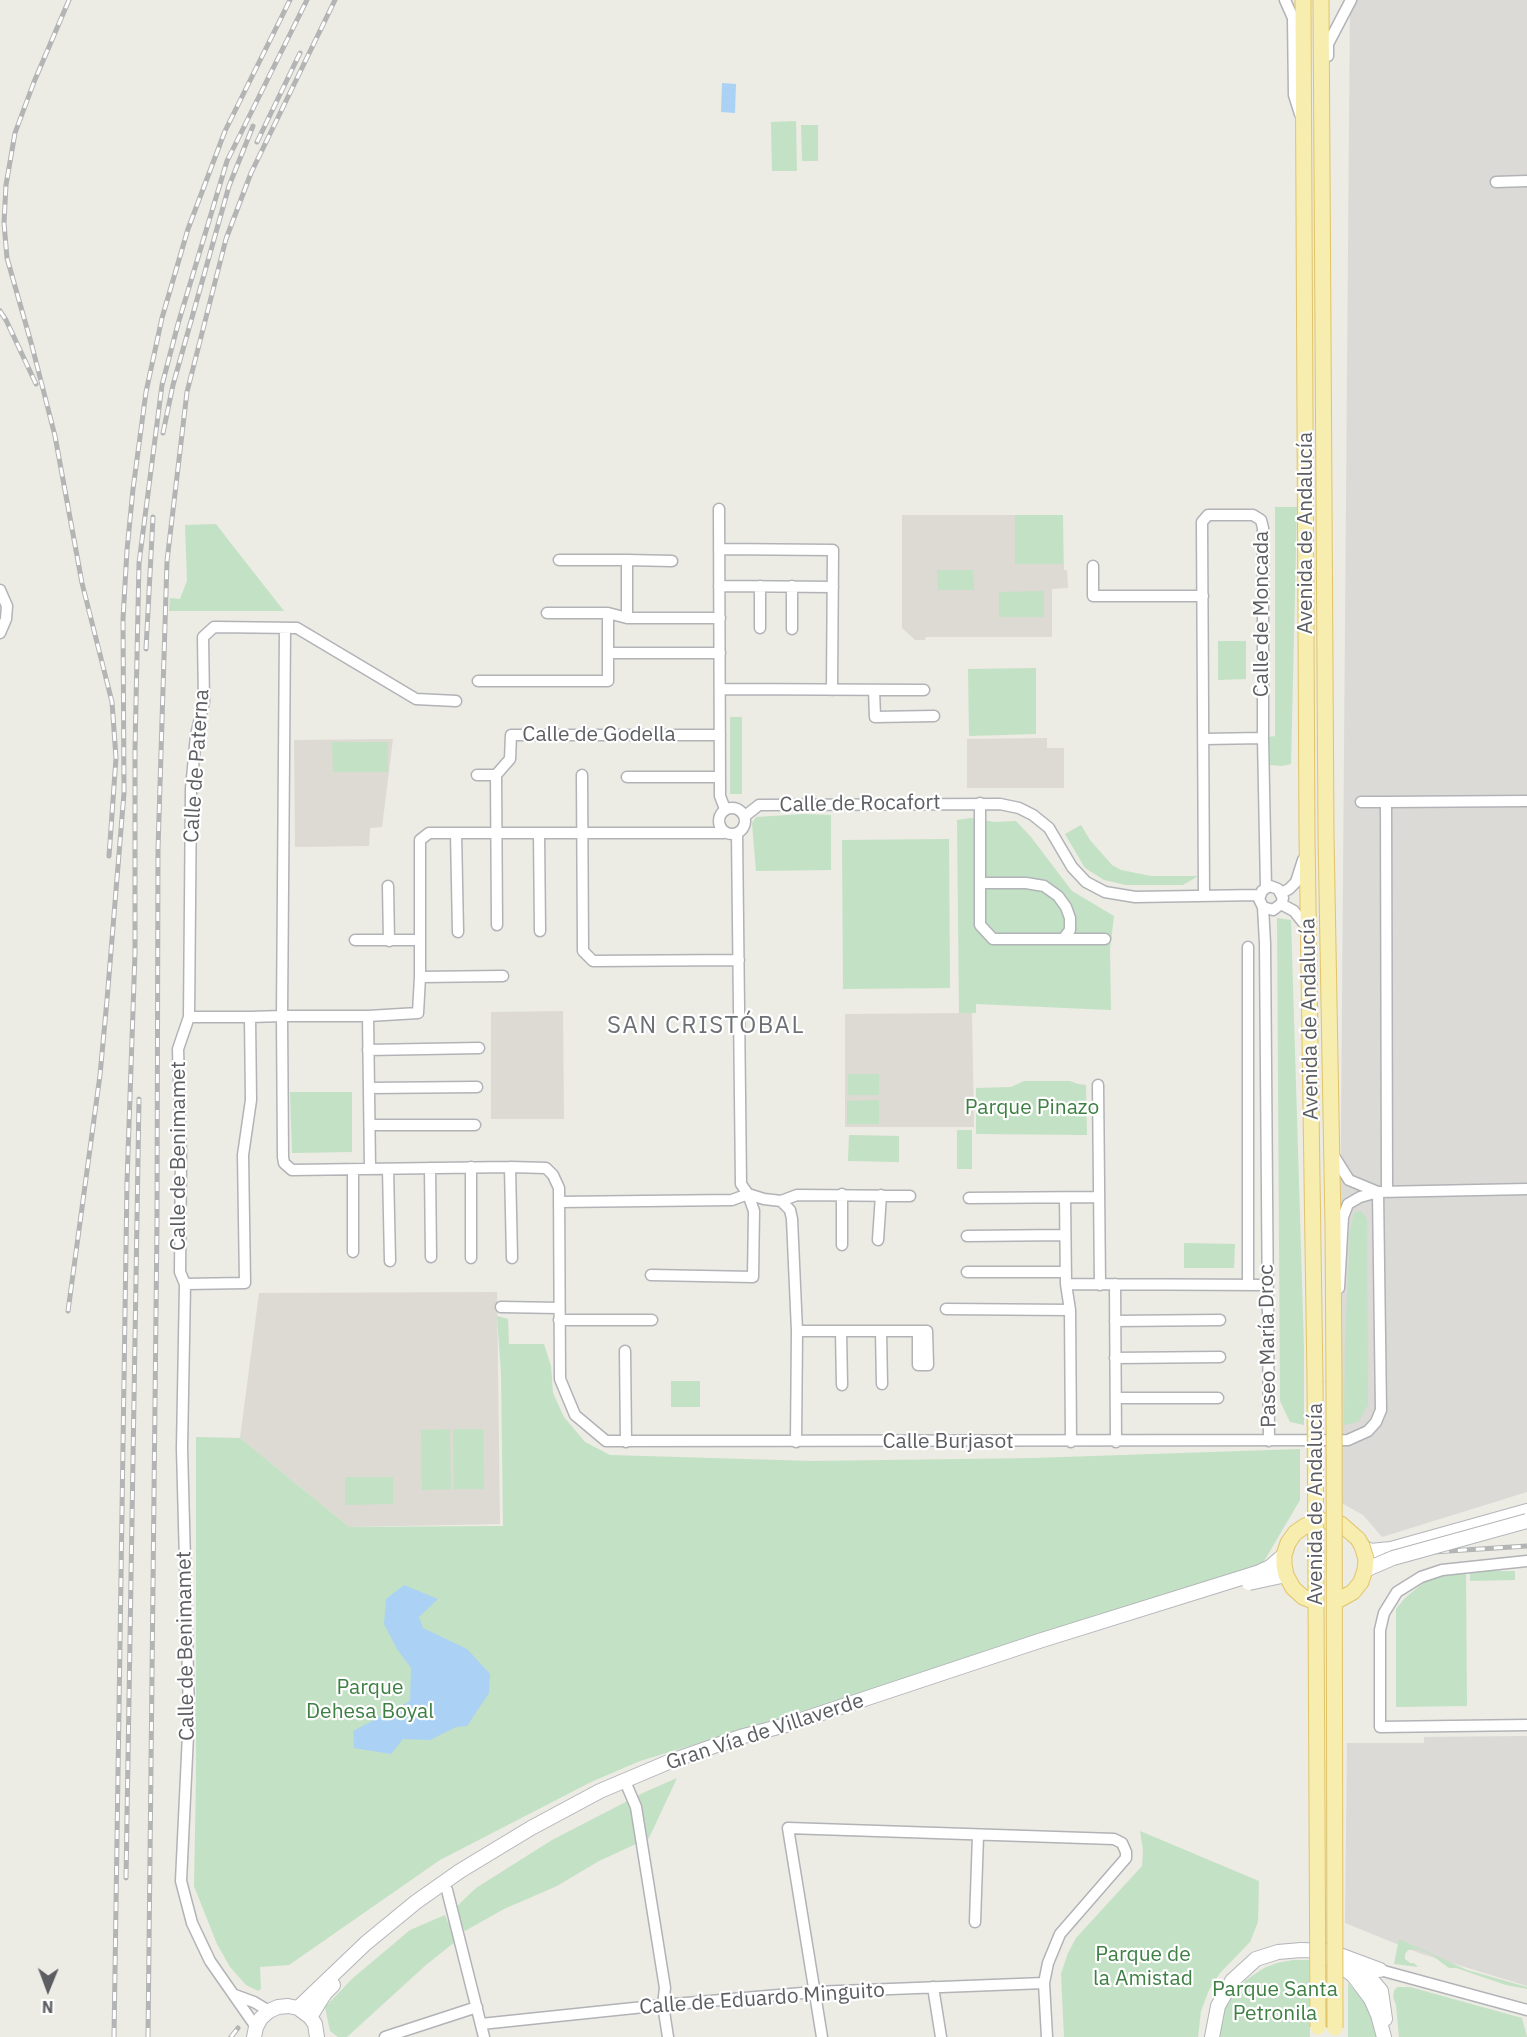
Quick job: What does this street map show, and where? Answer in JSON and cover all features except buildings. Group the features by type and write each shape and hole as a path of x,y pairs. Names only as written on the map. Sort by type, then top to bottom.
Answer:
{"main road":[{"name":"Avenida de Andalucía","path":"1303,0 1307,837 1317,1521 1318,2032"},
{"name":"Avenida de Andalucía","path":"1321,0 1320,174 1323,230 1326,835 1334,1380 1336,2033"},
{"path":"1317,1521 1335,1522 1349,1530 1362,1546 1366,1559 1365,1570 1361,1582 1353,1592 1335,1602 1316,1602 1303,1597 1293,1587 1286,1575 1284,1555 1295,1533 1305,1526 1317,1521"}],"street":[{"path":"1285,0 1293,18 1294,95 1304,124"},
{"name":"Avenida de Andalucía","path":"1323,230 1328,206 1328,44 1351,0"},
{"path":"1496,182 1527,181"},
{"path":"719,509 720,796 725,809"},
{"name":"Calle de Moncada","path":"1204,895 1202,522 1208,515 1253,516 1261,520 1264,579 1263,891 1259,899 1275,903"},
{"path":"719,549 833,550 832,690"},
{"path":"559,560 672,561"},
{"path":"627,560 627,618"},
{"path":"1093,566 1093,596 1203,596"},
{"path":"719,586 833,587"},
{"path":"760,586 760,628"},
{"path":"792,586 792,629"},
{"path":"0,590 6,606 6,619 0,633"},
{"path":"547,613 608,613 627,618 720,618"},
{"path":"478,681 608,681 608,613"},
{"name":"Calle de Paterna","path":"189,1017 191,789 196,735 204,702 203,637 214,627 297,628 416,699 456,701"},
{"path":"285,628 282,1017 284,1163 292,1170 546,1168 557,1183 559,1202 732,1200 748,1194 781,1201 797,1195 910,1196"},
{"path":"608,653 720,653"},
{"path":"720,689 924,690"},
{"path":"874,690 874,717 934,716"},
{"name":"Calle de Godella","path":"496,775 510,759 511,735 720,735"},
{"path":"1204,738 1263,738"},
{"path":"477,775 496,775 497,925"},
{"path":"582,775 583,951 593,960 739,960"},
{"name":"Calle de Godella","path":"627,777 720,777"},
{"path":"1361,802 1527,801"},
{"name":"Paseo María Droc","path":"1275,903 1265,943 1269,1441 1348,1440 1368,1431 1376,1422 1381,1410 1386,802"},
{"path":"980,803 980,925 993,939 1105,939"},
{"name":"Calle de Rocafort","path":"745,816 759,806 1000,804 1019,808 1033,815 1049,828 1072,867 1094,888 1119,896 1135,897 1263,891 1274,887 1275,903"},
{"path":"189,1017 368,1016 418,1013 420,840 429,834 737,833 742,830 745,816 739,810 725,809"},
{"path":"724,832 719,822 725,809"},
{"path":"456,833 458,932"},
{"path":"539,833 540,931"},
{"path":"651,1275 753,1277 754,1211 748,1194 741,1184 740,1165 737,833"},
{"path":"1307,837 1302,869 1293,885 1275,903 1294,911 1309,930"},
{"path":"980,883 1026,883 1044,886 1058,896 1066,907 1070,918 1070,930 1064,938"},
{"path":"388,886 390,941"},
{"path":"355,940 420,940"},
{"name":"Paseo María Droc","path":"1248,947 1248,1285"},
{"path":"420,977 503,976"},
{"path":"368,1016 369,1168"},
{"name":"Calle de Benimamet","path":"189,1017 178,1049 181,1157 180,1272 185,1284 182,1448 189,1714 181,1881 192,1923 210,1961 235,1995 255,2032"},
{"path":"185,1284 245,1283 243,1155 250,1100 250,1017"},
{"path":"368,1050 479,1048"},
{"path":"1098,1085 1100,1284"},
{"path":"369,1088 477,1087"},
{"path":"370,1125 475,1125"},
{"path":"1332,1151 1349,1180 1382,1191 1527,1189"},
{"path":"471,1167 471,1258"},
{"path":"510,1167 512,1258"},
{"path":"388,1168 390,1261"},
{"path":"430,1168 431,1257"},
{"path":"353,1170 353,1252"},
{"path":"1333,1318 1341,1280 1343,1217 1348,1204 1382,1191"},
{"path":"842,1194 842,1245"},
{"path":"878,1240 881,1195"},
{"path":"969,1198 1098,1197"},
{"path":"1065,1198 1066,1284 1070,1311 1071,1442"},
{"path":"781,1201 790,1210 792,1219 796,1331 796,1442"},
{"name":"Calle Burjasot","path":"559,1202 560,1379 575,1415 606,1441 1269,1441"},
{"path":"967,1236 1065,1236"},
{"path":"967,1272 1066,1272"},
{"path":"1066,1284 1266,1285"},
{"path":"1115,1284 1116,1442"},
{"path":"501,1307 560,1308"},
{"path":"946,1309 1070,1311"},
{"path":"560,1320 652,1320"},
{"path":"1115,1321 1220,1320"},
{"path":"796,1331 918,1331"},
{"path":"841,1331 842,1385"},
{"path":"881,1331 882,1384"},
{"path":"625,1351 626,1442"},
{"path":"1115,1358 1220,1357"},
{"path":"1116,1398 1218,1398"},
{"path":"1362,1546 1370,1551 1391,1549 1527,1511"},
{"path":"1365,1570 1393,1558 1527,1521"},
{"name":"Gran Vía de Villaverde","path":"298,2008 366,1943 417,1902 460,1871 531,1828 590,1797 740,1737 828,1712 984,1659 1257,1573 1270,1567 1284,1555"},
{"path":"1527,1562 1442,1570 1421,1577 1397,1592 1384,1613 1380,1630 1380,1726 1527,1725"},
{"name":"Gran Vía de Villaverde","path":"310,2017 324,1993 370,1949 420,1908 534,1835 603,1797 672,1765 840,1715 1259,1580 1286,1575"},
{"path":"627,1786 636,1806 665,1988 663,2005 668,2037"},
{"path":"822,2037 788,1828 1114,1839 1124,1845 1126,1858 1060,1934 1048,1963 1044,1983 1047,2037"},
{"path":"975,1922 978,1836"},
{"path":"447,1890 484,2037"},
{"path":"1301,1950 1328,1958 1353,1975 1373,1983 1391,1982 1404,1978"},
{"path":"1212,2037 1218,2006 1232,1981 1256,1959 1278,1952 1301,1950 1329,1951 1356,1961 1373,1983 1378,2015 1385,2037"},
{"path":"1373,1983 1404,1978 1527,2010"},
{"name":"Calle de Eduardo Minguito","path":"481,2024 814,1992 1044,1983"},
{"path":"933,1987 941,2037"},
{"name":"Calle de Benimamet","path":"235,1995 254,2002 268,2011"},
{"path":"255,2032 261,2018 268,2011 288,2006 298,2008 310,2017 320,2035"},
{"path":"386,2037 477,2007"}],"shaded area":[{"path":"1350,0 1527,0 1527,1492 1382,1537 1363,1515 1338,1501"},
{"path":"902,515 1063,515 1064,570 1067,570 1068,588 1052,589 1052,637 926,637 925,640 915,640 902,628"},
{"path":"1047,738 1047,748 1064,748 1064,788 967,788 967,739"},
{"path":"393,739 382,827 370,828 369,846 295,847 294,740"},
{"path":"563,1011 564,1119 491,1119 491,1012"},
{"path":"972,1013 974,1127 845,1127 845,1014"},
{"path":"497,1292 500,1524 349,1527 240,1438 259,1293"},
{"path":"1527,1736 1527,1986 1419,1953 1345,1923 1347,1743 1424,1743 1424,1737"}],"green space":[{"path":"796,121 797,171 772,171 771,122"},
{"path":"801,125 818,125 818,161 802,161"},
{"path":"1275,507 1297,507 1291,764 1282,766 1270,765 1269,737 1275,736"},
{"path":"1015,515 1063,515 1063,564 1015,564"},
{"path":"216,524 284,611 169,611 170,598 180,599 187,581 185,525"},
{"path":"937,570 973,570 974,590 938,590"},
{"path":"1044,591 1044,617 999,617 999,592"},
{"path":"1218,641 1246,641 1246,679 1218,680"},
{"path":"1036,668 1036,734 969,736 968,669"},
{"path":"730,717 742,717 742,794 730,794"},
{"path":"332,742 388,742 388,772 333,772"},
{"path":"831,815 831,870 756,871 752,823 756,817"},
{"path":"971,818 994,822 1016,821 1072,891 1114,916 1110,949 1111,1010 976,1004 976,1013 959,1013 957,820"},
{"path":"1081,825 1090,840 1112,865 1121,870 1151,876 1198,876 1183,885 1126,885 1104,880 1085,868 1065,834"},
{"path":"949,839 950,988 843,989 842,840"},
{"path":"1277,918 1291,920 1304,1348 1304,1425 1290,1422 1280,1401"},
{"path":"848,1074 879,1074 879,1095 848,1095"},
{"name":"Parque Pinazo","path":"1024,1081 1070,1081 1086,1085 1087,1135 976,1134 976,1088 1011,1087"},
{"path":"290,1092 352,1092 352,1152 292,1153"},
{"path":"879,1100 879,1124 847,1124 847,1101"},
{"path":"957,1130 972,1130 972,1169 957,1169"},
{"path":"849,1135 899,1136 899,1162 848,1161"},
{"path":"1361,1211 1367,1219 1368,1405 1358,1422 1344,1425 1350,1231 1354,1213"},
{"path":"1184,1243 1235,1244 1234,1268 1184,1268"},
{"name":"Parque Dehesa Boyal","path":"497,1316 508,1319 509,1344 544,1344 551,1366 553,1393 564,1417 585,1442 610,1455 813,1461 1034,1458 1300,1449 1300,1500 1257,1573 640,1761 591,1782 440,1860 289,1965 260,1967 261,1989 258,1991 246,1985 230,1967 217,1944 194,1886 196,1437 240,1438 349,1527 503,1526 501,1373"},
{"path":"671,1381 700,1381 700,1407 671,1407"},
{"path":"450,1429 451,1489 422,1490 421,1430"},
{"path":"453,1429 483,1429 484,1489 454,1489"},
{"path":"345,1477 393,1477 393,1504 345,1505"},
{"path":"1466,1571 1467,1706 1396,1707 1396,1609 1423,1583 1437,1576"},
{"path":"1470,1571 1515,1571 1515,1580 1470,1581"},
{"path":"677,1778 649,1838 599,1861 557,1886 504,1909 465,1931 453,1910 476,1888 552,1840"},
{"name":"Parque de la Amistad","path":"1140,1831 1259,1881 1258,1922 1250,1942 1220,1973 1209,1990 1201,2011 1198,2037 1064,2037 1061,1974 1068,1953 1076,1938 1142,1866 1143,1850"},
{"path":"445,1915 456,1941 426,1965 347,2037 338,2037 330,2031 325,2007 353,1978 410,1930"},
{"path":"1399,1939 1467,1970 1527,1987 1527,1989 1506,1985 1456,1968 1449,1968 1430,1954 1416,1949 1408,1950 1405,1959 1418,1967 1394,1964"},
{"name":"Parque Santa Petronila","path":"1293,1960 1309,1960 1310,2037 1220,2037 1221,2020 1226,2007 1246,1980 1264,1968"},
{"path":"1348,1983 1366,2003 1373,2016 1379,2037 1348,2037"},
{"path":"1397,1987 1410,1987 1522,2018 1527,2037 1399,2037 1393,1997"}],"water":[{"path":"722,83 736,84 735,113 721,112"},
{"path":"404,1585 438,1599 419,1617 423,1628 467,1649 490,1674 489,1693 467,1726 456,1727 430,1740 403,1739 391,1754 354,1748 353,1731 410,1701 411,1668 397,1649 384,1624 386,1599"}],"railway":[{"path":"69,0 15,133 6,185 4,223 7,258 55,436 82,583 112,702 116,758 109,856"},
{"path":"68,1311 100,1075 107,1000 124,793 123,619 127,550 146,392 162,318 188,229 225,131 290,0"},
{"path":"114,2037 127,1182 135,953 135,749 139,563 162,385 178,324 227,161 307,0"},
{"path":"148,2037 157,1223 158,849 167,561 187,392 226,239 251,173 335,0"},
{"path":"257,142 300,53"},
{"path":"163,433 173,385 229,186 253,126"},
{"path":"0,311 36,384"},
{"path":"146,649 153,517"},
{"path":"126,1878 139,1099"},
{"path":"1386,1555 1527,1546"},
{"path":"231,2037 238,2028"}],"district":[{"name":"SAN CRISTÓBAL","path":"706,1026"}]}
